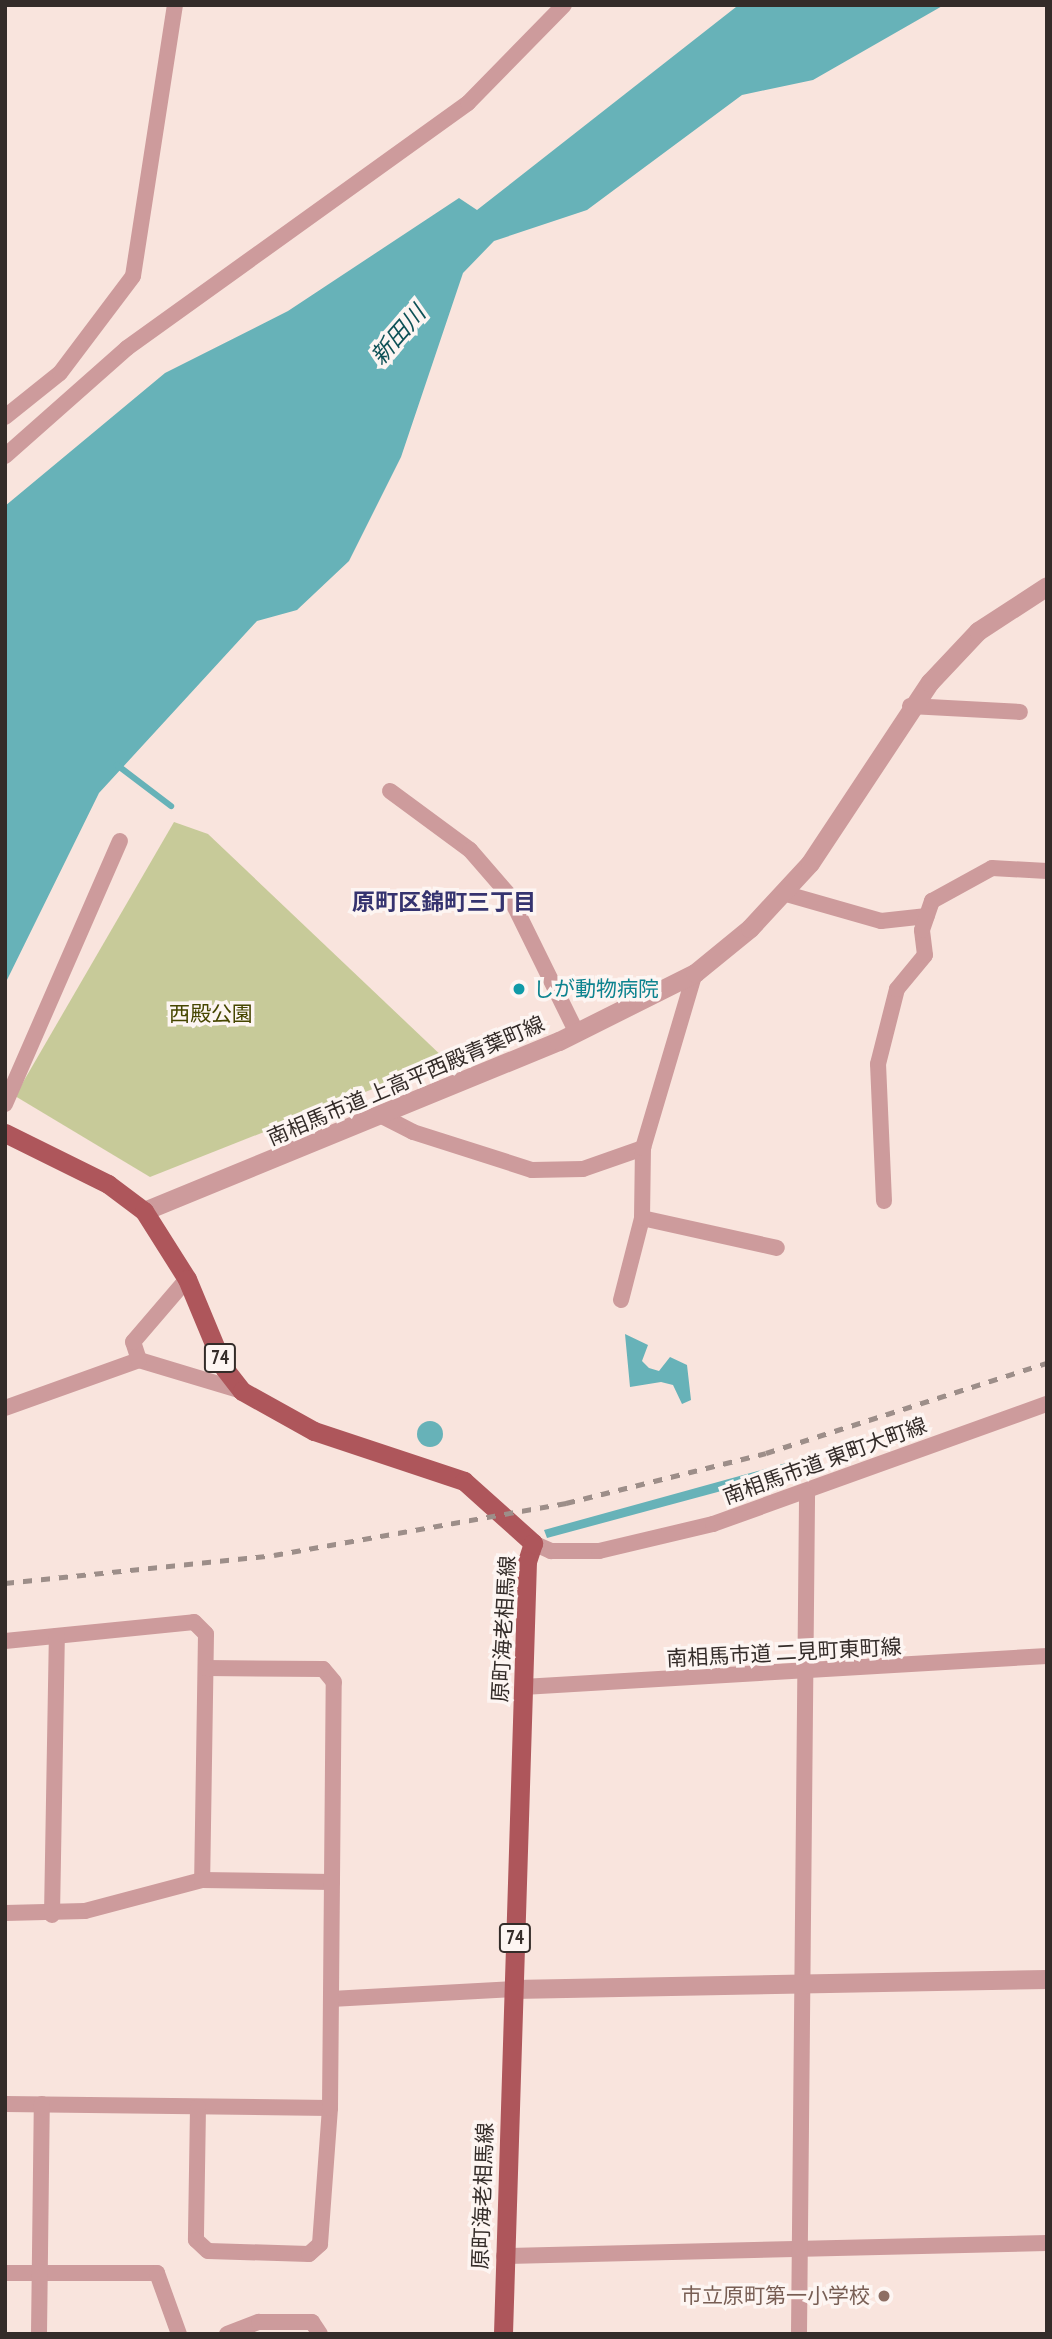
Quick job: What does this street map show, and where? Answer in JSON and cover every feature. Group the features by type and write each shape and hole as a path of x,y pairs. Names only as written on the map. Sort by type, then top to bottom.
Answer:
{"main road":[{"name":"原町海老相馬線","path":"5,1133 108,1184 144,1211 187,1279 224,1368 242,1391 314,1431 464,1481 533,1543 523,1687 503,2334"}],"street":[{"path":"5,417 60,373 134,276 175,5"},
{"path":"5,456 127,348 468,103 564,5"},
{"name":"南相馬市道 上高平西殿青葉町線","path":"144,1211 380,1115 576,1031 695,973 783,892 817,853 910,706 978,631 1047,586"},
{"path":"910,706 1020,712"},
{"path":"390,791 470,850 509,895 576,1031"},
{"path":"5,1104 120,841"},
{"path":"884,1201 878,1064 897,989 925,955 927,916 932,901 953,885 992,868 1047,871"},
{"path":"783,892 881,922 927,916"},
{"path":"621,1300 642,1218 643,1148 695,973"},
{"path":"380,1115 413,1132 531,1170 583,1169 643,1148"},
{"path":"642,1218 777,1248"},
{"path":"139,1360 133,1342 187,1279"},
{"path":"5,1408 139,1360 242,1391"},
{"name":"南相馬市道 東町大町線","path":"533,1543 551,1551 620,1548 807,1495 1047,1404"},
{"path":"799,2334 802,2249 807,1495"},
{"path":"5,1641 194,1622 206,1634 202,1880"},
{"path":"52,1915 57,1636"},
{"name":"南相馬市道 二見町東町線","path":"523,1687 806,1675 1047,1656"},
{"path":"198,2107 196,2240 208,2251 309,2254 320,2244 330,2108 334,1682 323,1669 206,1668"},
{"path":"5,1913 52,1915 202,1880 332,1882"},
{"path":"331,1999 513,1989 1047,1979"},
{"path":"5,2104 330,2108"},
{"path":"40,2334 42,2104"},
{"path":"504,2256 1047,2243"},
{"path":"5,2273 157,2273 178,2334"},
{"path":"227,2334 259,2322 312,2322 320,2334"}],"green space":[{"name":"西殿公園","path":"174,822 208,834 446,1060 150,1177 15,1096"}],"water":[{"name":"新田川","path":"944,5 813,80 742,95 587,210 494,241 463,273 401,457 349,561 297,610 257,621 99,793 5,984 5,506 165,373 288,311 459,198 477,210 736,7"},
{"path":"625,1334 648,1345 642,1361 649,1368 659,1371 670,1357 687,1365 691,1400 682,1404 673,1385 661,1382 630,1387"},
{"path":"430,1421 439,1425 443,1434 439,1443 430,1447 421,1443 417,1434 421,1425"},
{"path":"797,1460 803,1469 547,1538 544,1530"}],"waterway":[{"path":"117,765 171,806"}],"railway":[{"path":"5,1583 274,1555 566,1503 766,1453 1047,1363"}],"place":[{"name":"しが動物病院","path":"519,989"},
{"name":"市立原町第一小学校","path":"884,2296"}],"district":[{"name":"原町区錦町三丁目","path":"444,902"}]}
